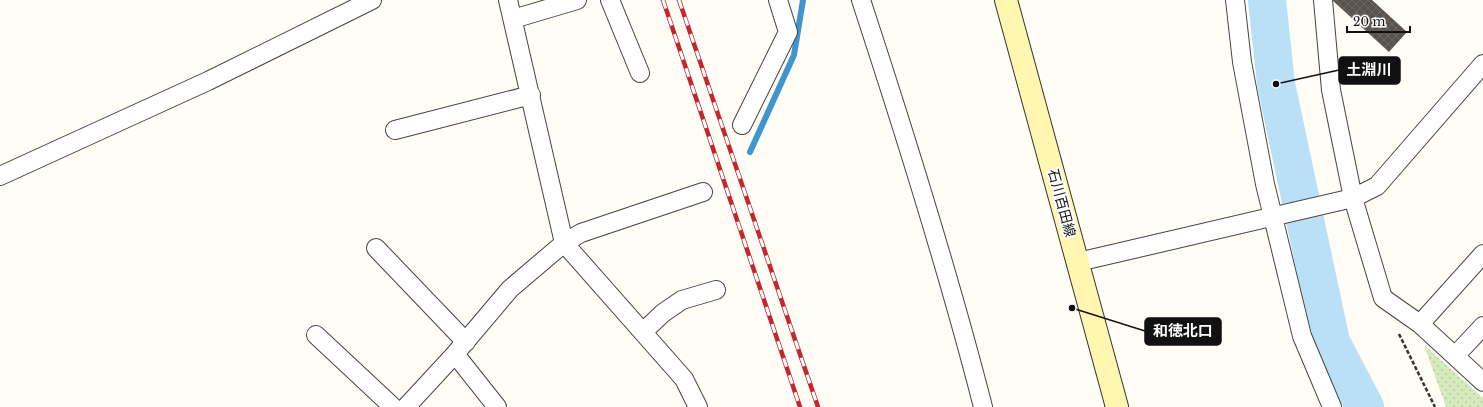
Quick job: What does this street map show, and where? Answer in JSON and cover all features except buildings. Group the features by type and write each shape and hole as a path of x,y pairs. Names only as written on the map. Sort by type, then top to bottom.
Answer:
{"main road":[{"name":"石川百田線","path":"1006,0 1117,407"}],"street":[{"path":"0,176 208,81 372,0"},
{"path":"508,0 532,95 564,243 684,379 698,407"},
{"path":"513,19 577,0"},
{"path":"610,0 640,73"},
{"path":"742,125 788,32 778,0"},
{"path":"860,0 912,160 957,307 983,407"},
{"path":"1235,0 1242,62 1265,184 1278,216 1302,336 1332,407"},
{"path":"1323,0 1331,90 1348,199 1383,298 1420,324 1483,382"},
{"path":"1078,262 1348,199 1377,186 1483,64"},
{"path":"395,130 532,95"},
{"path":"406,407 461,348 510,289 564,243 581,233 703,192"},
{"path":"376,248 461,348 497,407"},
{"path":"1420,324 1483,254"},
{"path":"643,332 663,313 682,300 716,290"},
{"path":"1455,356 1483,326"},
{"path":"316,335 393,407"}],"path":[{"path":"1396,327 1435,407"}],"green space":[{"path":"1424,345 1483,398 1483,407 1446,407"}],"waterway":[{"path":"750,152 794,55 803,0"},
{"path":"1267,0 1276,84 1331,342 1365,407"}],"railway":[{"path":"663,0 800,407"},
{"path":"679,0 818,407"}],"place":[{"name":"土淵川","path":"1276,84"},
{"name":"和徳北口","path":"1072,308"}]}
